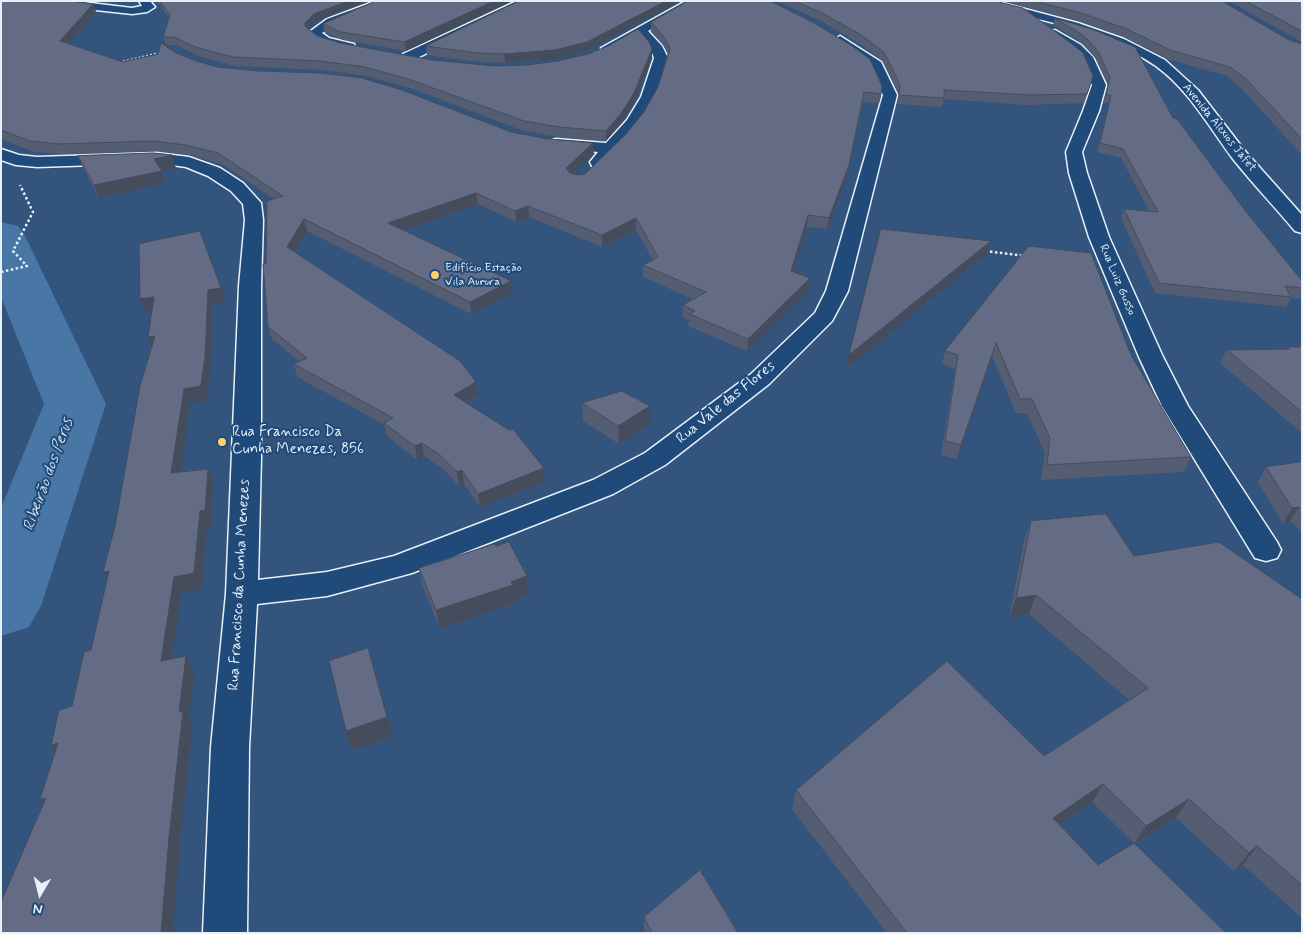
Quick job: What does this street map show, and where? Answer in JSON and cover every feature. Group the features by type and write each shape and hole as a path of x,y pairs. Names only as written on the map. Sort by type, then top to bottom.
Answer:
{"street":[{"path":"41,1 132,11 147,8 146,3"},
{"path":"360,49 325,41 314,33 332,22 387,1"},
{"path":"408,57 526,1"},
{"path":"597,52 695,1"},
{"name":"Avenida Alexios Jafet","path":"981,1 1114,39 1140,50 1161,63 1183,82 1244,160 1302,227"},
{"name":"Rua Luiz Gusso","path":"1028,15 1076,48 1088,60 1099,85 1091,111 1074,152 1074,160 1099,237 1150,357 1175,406 1266,550"},
{"path":"585,174 633,122 648,97 661,58 657,49 641,30"},
{"name":"Rua Vale das Flores","path":"242,594 327,584 401,566 603,487 655,459 760,379 824,316 837,291 886,116 890,95 876,65 854,48 825,31"},
{"path":"394,55 431,61"},
{"path":"538,142 611,148"},
{"name":"Rua Francisco da Cunha Menezes","path":"1,154 16,160 37,162 157,158 189,162 214,172 237,187 252,203 254,220 250,286 242,594 230,747 224,933"}],"path":[{"path":"114,63 161,52"},
{"path":"1,272 27,266 13,251 33,212"},
{"path":"977,250 1034,256"}],"building":[{"path":"1,1 68,1 93,4 60,41 123,62 158,54 161,43 176,53 217,67 258,71 321,73 362,78 402,90 511,132 548,139 593,143 566,168 570,173 578,175 585,174 626,134 644,112 658,87 670,48 651,22 688,1 770,1 814,23 870,59 882,86 881,94 864,92 849,165 829,218 808,215 791,271 810,278 748,339 689,314 695,311 683,305 706,292 643,265 658,257 636,218 602,235 528,206 515,211 476,193 388,223 511,281 470,302 304,219 287,247 460,361 476,382 454,395 509,430 513,429 544,468 478,494 462,470 457,472 440,455 422,443 415,446 384,423 393,418 294,364 307,358 268,327 263,264 266,264 267,201 283,196 218,153 186,145 154,141 59,144 30,141 1,130"},
{"path":"160,1 348,1 314,14 305,23 305,26 317,36 340,43 432,60 495,66 527,65 558,61 588,54 608,46 638,29 649,42 652,49 634,93 622,112 606,131 559,127 524,121 411,80 365,67 320,61 233,57 195,47 174,37 163,37 170,15"},
{"path":"376,1 494,1 404,42 341,32 323,24"},
{"path":"519,1 666,1 587,42 555,50 504,54 477,53 426,46"},
{"path":"795,1 995,1 1023,8 1083,53 1093,76 1087,94 1029,95 944,90 944,98 899,95 900,85 884,52 861,35 824,14"},
{"path":"1035,1 1222,1 1289,40 1302,44 1302,139 1246,79 1230,67 1170,50 1127,29 1081,13"},
{"path":"1246,1 1302,1 1302,31"},
{"path":"1055,18 1094,30 1135,47 1173,118 1177,119 1244,209 1302,281 1302,288 1285,286 1291,297 1159,283 1124,209 1158,212 1123,149 1100,143 1111,95 1106,95 1110,77 1098,51 1084,36"},
{"path":"153,153 172,155 154,159 162,171 94,185 78,156"},
{"path":"881,229 991,241 849,355"},
{"path":"200,231 221,288 208,290 205,357 201,386 184,389 171,473 208,469 205,510 200,511 194,573 174,577 161,661 186,656 179,712 183,711 161,933 1,933 1,902 46,798 40,799 58,743 51,745 59,710 72,706 84,652 91,650 109,571 103,572 115,526 140,386 155,336 148,337 154,297 140,299 139,244"},
{"path":"1029,246 1091,253 1131,355 1191,457 1047,465 1050,438 1032,399 1020,399 996,343 961,445 945,441 958,355 945,351"},
{"path":"1287,347 1302,347 1302,412 1227,350 1289,349"},
{"path":"622,391 650,406 618,426 582,403"},
{"path":"1302,462 1302,510 1299,507 1292,508 1266,467"},
{"path":"1106,514 1134,556 1219,542 1302,599 1302,885 1257,846 1249,853 1189,799 1146,826 1103,784 1053,818 1098,865 1134,843 1226,933 907,933 796,790 947,661 1044,756 1148,688 1036,595 1016,598 1031,521"},
{"path":"509,542 527,576 511,582 513,585 436,610 419,568 494,544 496,546"},
{"path":"368,648 387,717 346,731 329,661"},
{"path":"700,870 738,933 652,933 644,917"}],"waterway":[{"name":"Ribeirão dos Perus","path":"1,236 75,404 1,606"}],"place":[{"name":"Edifício Estação Vila Aurora","path":"435,275"},
{"name":"Rua Francisco Da Cunha Menezes, 856","path":"222,442"}]}
